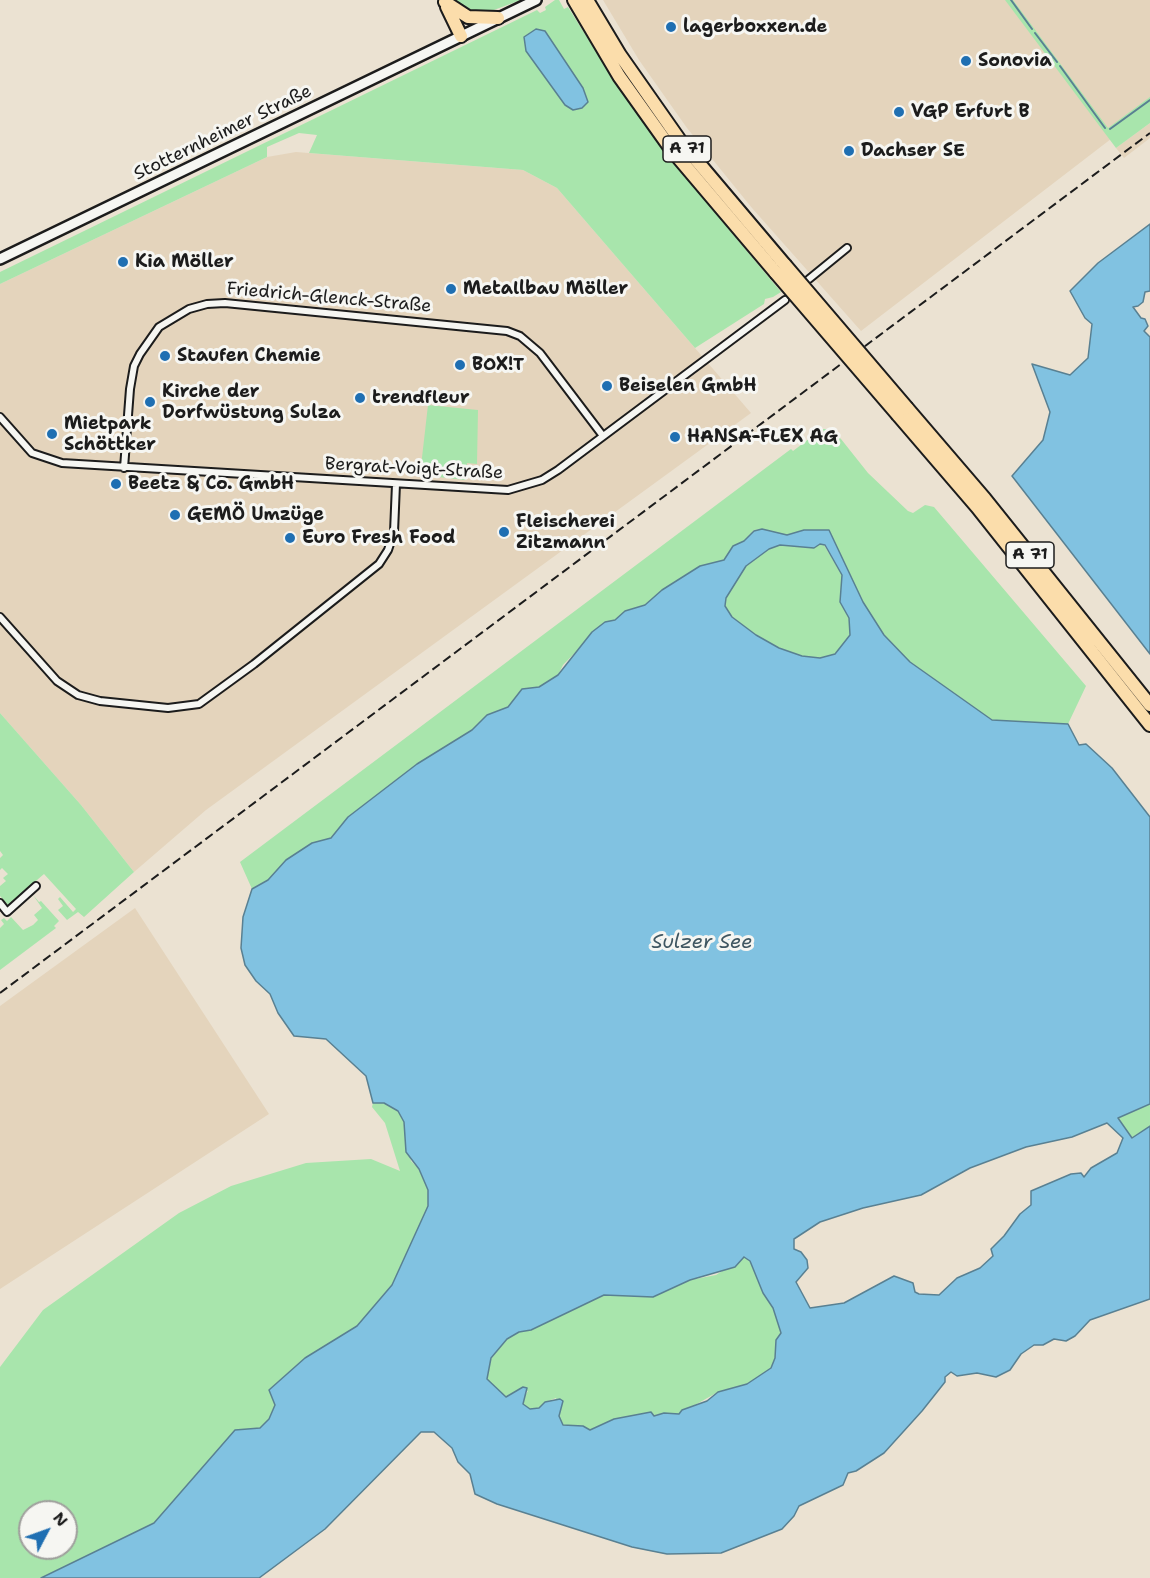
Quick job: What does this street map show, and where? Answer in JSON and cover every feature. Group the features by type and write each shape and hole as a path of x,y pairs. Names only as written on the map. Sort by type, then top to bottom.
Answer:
{"highway":[{"path":"445,1 468,17 498,18"},
{"path":"445,1 460,36"},
{"name":"A 71","path":"579,1 681,142 780,269 903,411 985,499 1150,705"},
{"name":"A 71","path":"903,411 1150,725"}],"main road":[{"name":"Stotternheimer Straße","path":"0,259 536,0"}],"street":[{"path":"809,279 847,248"},
{"name":"Bergrat-Voigt-Straße","path":"0,417 24,447 45,459 124,468 490,490 525,487 558,470 785,300"},
{"name":"Friedrich-Glenck-Straße","path":"124,468 130,389 134,366 145,344 159,327 174,316 189,309 219,303 507,331 520,336 540,353 603,436"},
{"path":"0,617 57,681 78,695 100,701 168,708 198,704 254,664 379,564 388,550 394,532 396,484"},
{"path":"0,903 7,912 36,886"}],"shaded area":[{"path":"603,0 1150,0 1150,109 861,331 752,208 687,128 639,60"},
{"path":"1150,123 1150,138 1124,158 1116,148"},
{"path":"296,152 523,170 557,188 751,413 206,810 134,872 81,805 0,713 0,284 267,157"},
{"path":"135,908 269,1114 0,1289 0,1006"}],"green space":[{"path":"452,0 521,0 483,14 469,14"},
{"path":"555,0 559,0 564,9 568,7 622,93 667,155 781,292 765,299 764,304 695,348 557,188 523,170 309,153 317,135 299,133 267,147 267,157 0,284 0,272 537,10 540,13"},
{"path":"1005,0 1013,0 1108,128 1150,97 1150,123 1116,148"},
{"path":"428,405 478,410 477,464 467,463 465,480 420,475"},
{"path":"822,429 830,429 841,439 868,473 908,511 913,513 925,505 934,507 1086,686 1068,724 992,720 910,662 884,635 863,602 829,530 804,530 787,535 762,529 754,530 744,541 733,546 724,560 700,566 662,590 645,605 625,611 615,620 605,622 563,665 558,675 539,687 522,689 508,707 487,715 472,730 417,764 348,817 331,838 312,843 287,860 268,880 252,889 240,862 791,449 793,451"},
{"path":"820,544 824,545 842,575 840,602 849,618 850,635 835,654 820,658 802,656 779,648 756,635 732,617 725,606 726,598 746,566 769,549 780,545 814,548"},
{"path":"0,713 81,805 134,872 84,917 78,912 67,920 58,910 63,906 58,899 60,897 73,912 76,909 44,874 8,905 0,896 0,886 6,881 3,878 8,874 2,868 0,870 0,858 3,855 0,851"},
{"path":"33,895 59,921 54,926 56,928 0,970 0,928 4,924 1,920 4,918 7,921 11,917 23,930 33,925 38,920 34,915 42,908"},
{"path":"373,1103 384,1103 398,1111 404,1122 411,1161 419,1169 428,1190 428,1206 392,1285 357,1326 305,1358 275,1405 269,1419 260,1428 235,1431 154,1523 78,1560 78,1500 18,1500 18,1560 78,1560 41,1578 0,1578 0,1367 43,1310 179,1213 231,1186 306,1163 371,1159 400,1171 385,1123 372,1107"},
{"path":"1150,1104 1150,1126 1132,1139 1118,1118"},
{"path":"744,1257 750,1261 763,1293 775,1311 781,1333 776,1340 775,1358 771,1368 747,1384 718,1392 679,1414 614,1419 590,1430 583,1426 563,1425 559,1421 556,1398 545,1402 539,1408 530,1409 522,1400 528,1391 506,1397 487,1379 491,1359 507,1339 519,1332 531,1330 604,1295 653,1297 690,1280 716,1275"}],"water":[{"path":"536,29 545,31 583,88 588,102 582,108 573,110 565,105 526,51 524,37"},
{"path":"1150,224 1150,291 1145,292 1143,302 1133,307 1141,318 1145,319 1148,326 1144,331 1150,337 1150,654 1012,476 1043,440 1050,412 1032,364 1070,375 1088,358 1092,324 1085,318 1070,291 1098,263"},
{"name":"Sulzer See","path":"762,529 787,535 804,530 829,530 863,602 884,635 910,662 992,720 1068,724 1079,745 1086,744 1112,768 1150,817 1150,1104 1118,1118 1132,1138 1150,1126 1150,1299 1090,1320 1075,1336 1066,1341 1054,1339 1043,1345 1034,1345 1021,1354 1010,1370 996,1377 977,1373 957,1376 951,1372 945,1377 945,1382 922,1411 884,1453 856,1471 848,1473 843,1485 799,1506 794,1516 782,1529 721,1553 667,1554 632,1547 497,1504 475,1494 470,1474 458,1462 452,1448 434,1432 421,1432 325,1529 259,1578 41,1578 154,1523 235,1430 260,1428 269,1419 275,1405 269,1390 305,1358 357,1326 392,1285 428,1206 428,1190 419,1169 406,1152 404,1122 398,1111 384,1103 373,1103 366,1076 326,1039 294,1036 278,1013 270,994 256,981 245,965 241,948 243,917 252,889 268,880 286,860 312,843 331,838 348,817 417,764 472,730 487,715 508,707 522,689 539,687 558,675 592,632 605,622 615,620 625,611 645,605 662,590 700,566 724,560 733,546 744,541 754,531","holes":["820,544 825,545 842,575 840,602 849,618 850,635 835,654 820,658 802,656 779,648 756,635 732,617 725,606 726,598 746,566 769,549 780,545 814,548","1107,1123 1123,1138 1117,1153 1091,1168 1084,1177 1081,1173 1071,1174 1031,1191 1031,1205 1020,1214 991,1249 993,1256 980,1268 957,1278 939,1295 919,1294 915,1292 913,1283 894,1276 844,1303 810,1308 796,1282 808,1268 807,1260 801,1252 794,1249 794,1239 820,1222 863,1208 921,1195 970,1168 1026,1147 1072,1137","744,1257 750,1261 763,1293 773,1308 781,1333 776,1340 775,1358 771,1368 747,1384 718,1392 707,1401 682,1410 679,1414 664,1413 654,1416 651,1412 614,1419 590,1430 583,1426 563,1425 559,1416 563,1401 560,1399 545,1402 539,1408 530,1409 523,1404 527,1388 523,1387 506,1397 487,1379 491,1358 507,1339 519,1332 531,1330 604,1295 653,1297 690,1280 735,1267"]}],"waterway":[{"path":"1011,0 1032,29"},
{"path":"1035,33 1057,62"},
{"path":"1060,66 1105,128"},
{"path":"1110,129 1150,100"}],"railway":[{"path":"0,993 1150,133"}],"place":[{"name":"lagerboxxen.de","path":"671,27"},
{"name":"Sonovia","path":"966,61"},
{"name":"VGP Erfurt B","path":"899,112"},
{"name":"Dachser SE","path":"849,151"},
{"name":"Kia Möller","path":"123,262"},
{"name":"Metallbau Möller","path":"451,289"},
{"name":"Staufen Chemie","path":"165,356"},
{"name":"BOX!T","path":"460,365"},
{"name":"Beiselen GmbH","path":"607,386"},
{"name":"trendfleur","path":"360,398"},
{"name":"Kirche der Dorfwüstung Sulza","path":"150,402"},
{"name":"Mietpark Schöttker","path":"52,434"},
{"name":"HANSA-FLEX AG","path":"675,437"},
{"name":"Beetz & Co. GmbH","path":"116,484"},
{"name":"GEMÖ Umzüge","path":"175,515"},
{"name":"Fleischerei Zitzmann","path":"504,532"},
{"name":"Euro Fresh Food","path":"290,538"}]}
